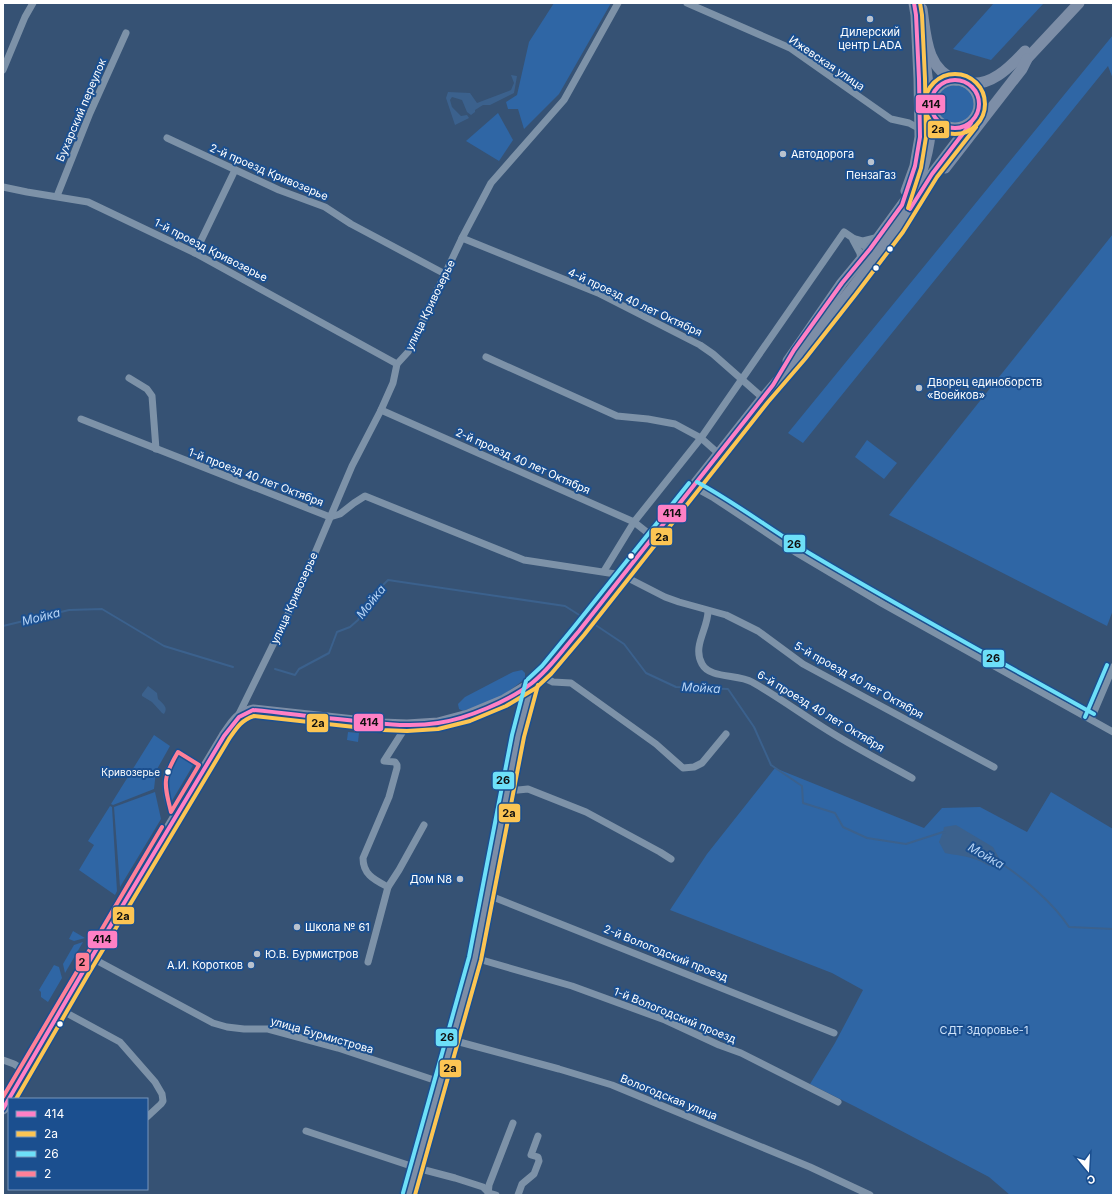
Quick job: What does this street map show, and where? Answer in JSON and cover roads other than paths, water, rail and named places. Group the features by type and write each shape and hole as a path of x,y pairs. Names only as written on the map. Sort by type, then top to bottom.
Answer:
{"main road":[{"path":"906,208 924,165 929,145 931,108 932,95 937,88 944,82 961,81 975,91 979,107 974,119 959,128 946,127 936,120 931,108 923,47 914,3"},
{"path":"921,3 928,45 933,62 947,76 971,84 982,83 991,79 1007,68 1038,39 1070,3"},
{"path":"238,716 245,711 253,710 382,724 406,725 438,723 468,715 504,700 532,684 541,676 579,631 773,385 800,355 906,208 998,88 1079,3"},
{"path":"906,208 916,161 920,124 916,15"},
{"path":"773,385 794,350 842,284 861,260 874,252 879,237 906,208 925,194 971,137 1022,69 1027,59"},
{"path":"410,1195 475,958 525,707 532,684"},
{"name":"улица Кривозерье","path":"9,1098 207,763 238,716"}],"street":[{"path":"3,70 25,17 33,3"},
{"name":"улица Кривозерье","path":"238,716 295,600 352,466 381,410 393,382 397,364 408,352 462,238 491,183 564,100 618,3"},
{"name":"Ижевская улица","path":"687,3 790,48 892,119 920,124 931,108"},
{"name":"Бухарский переулок","path":"57,196 90,113 126,33"},
{"name":"2-й проезд Кривозерье","path":"167,138 279,190 325,207 351,224 445,274"},
{"path":"195,253 235,170"},
{"name":"1-й проезд Кривозерье","path":"3,187 88,202 195,253 397,364"},
{"path":"604,571 634,522 700,438 844,232 874,252"},
{"path":"852,238 863,241 879,237"},
{"name":"4-й проезд 40 лет Октября","path":"462,238 598,293 700,344 714,354 763,398"},
{"path":"852,238 858,248 861,260"},
{"path":"486,357 617,416 648,419 675,424 700,438 719,454"},
{"path":"129,378 147,388 152,396 156,449"},
{"name":"2-й проезд 40 лет Октября","path":"381,410 634,522 653,537"},
{"name":"1-й проезд 40 лет Октября","path":"81,419 330,518 340,514 354,502 365,496 524,560 604,571"},
{"path":"694,487 714,498 797,553 883,604 1113,732"},
{"name":"5-й проезд 40 лет Октября","path":"604,571 622,575 665,597 708,611 726,615 755,629 803,664 994,767"},
{"name":"6-й проезд 40 лет Октября","path":"708,611 707,624 700,640 699,651 700,660 705,668 711,672 743,678 752,682 784,701 825,729 912,778"},
{"path":"1091,719 1113,667"},
{"path":"541,676 553,682 571,683 656,744 683,768 694,767 702,763 726,734"},
{"path":"388,887 368,874 364,866 364,858 389,797 397,768 395,762 384,761 406,725"},
{"path":"508,791 528,789 586,812 660,852 670,860"},
{"path":"368,962 388,887 424,826"},
{"name":"2-й Вологодский проезд","path":"488,895 834,1033"},
{"name":"улица Бурмистрова","path":"92,958 213,1023 227,1027 244,1029 268,1029 338,1048 440,1082"},
{"name":"1-й Вологодский проезд","path":"475,958 572,986 665,1020 719,1046 741,1053 838,1102"},
{"path":"61,1010 120,1042 156,1082 162,1094 163,1101 148,1116"},
{"name":"Вологодская улица","path":"452,1040 612,1085 810,1167 870,1195"},
{"path":"3,1060 14,1064 25,1071"},
{"path":"491,1194 489,1185 513,1123"},
{"path":"306,1131 417,1168 483,1187 491,1194"},
{"path":"518,1195 522,1184 534,1174 539,1161 538,1157 531,1155 538,1136"}],"water":[{"path":"511,75 517,76 514,93 490,105 483,105 475,110 475,112 471,115 467,112 462,100 452,97 450,100 452,107 461,116 467,115 469,118 455,125 446,98 448,92 470,93 477,103 511,90 514,83"},
{"path":"148,686 157,693 158,699 164,705 166,709 164,714 152,702 142,696"},
{"path":"956,825 993,847 1003,865 992,867 973,859 945,853 939,842 944,827"}],"waterway":[{"name":"Мойка","path":"275,669 295,675 299,669 329,653 337,632 350,627 358,620 366,605 378,595 380,588 388,580 565,606 584,618"},
{"name":"Мойка","path":"3,626 69,610 102,609 164,646 233,667"},
{"name":"Мойка","path":"591,622 624,644 646,673 676,687 728,689 754,727 771,765 802,786 803,803 835,813 843,827 867,838 906,844 943,832 945,833"},
{"name":"Мойка","path":"1002,864 1038,892 1063,918 1069,927 1113,929"}],"place":[{"name":"Дилерский центр LADA","path":"870,19"},
{"name":"Автодорога","path":"783,154"},
{"name":"ПензаГаз","path":"871,162"},
{"name":"Дворец единоборств «Воейков»","path":"919,388"},
{"name":"Кривозерье","path":"168,772"},
{"name":"Дом N8","path":"460,879"},
{"name":"Школа № 61","path":"297,927"},
{"name":"Ю.В. Бурмистров","path":"257,954"},
{"name":"А.И. Коротков","path":"251,965"}],"park label":[{"name":"СДТ Здоровье-1","path":"984,1030"}]}
